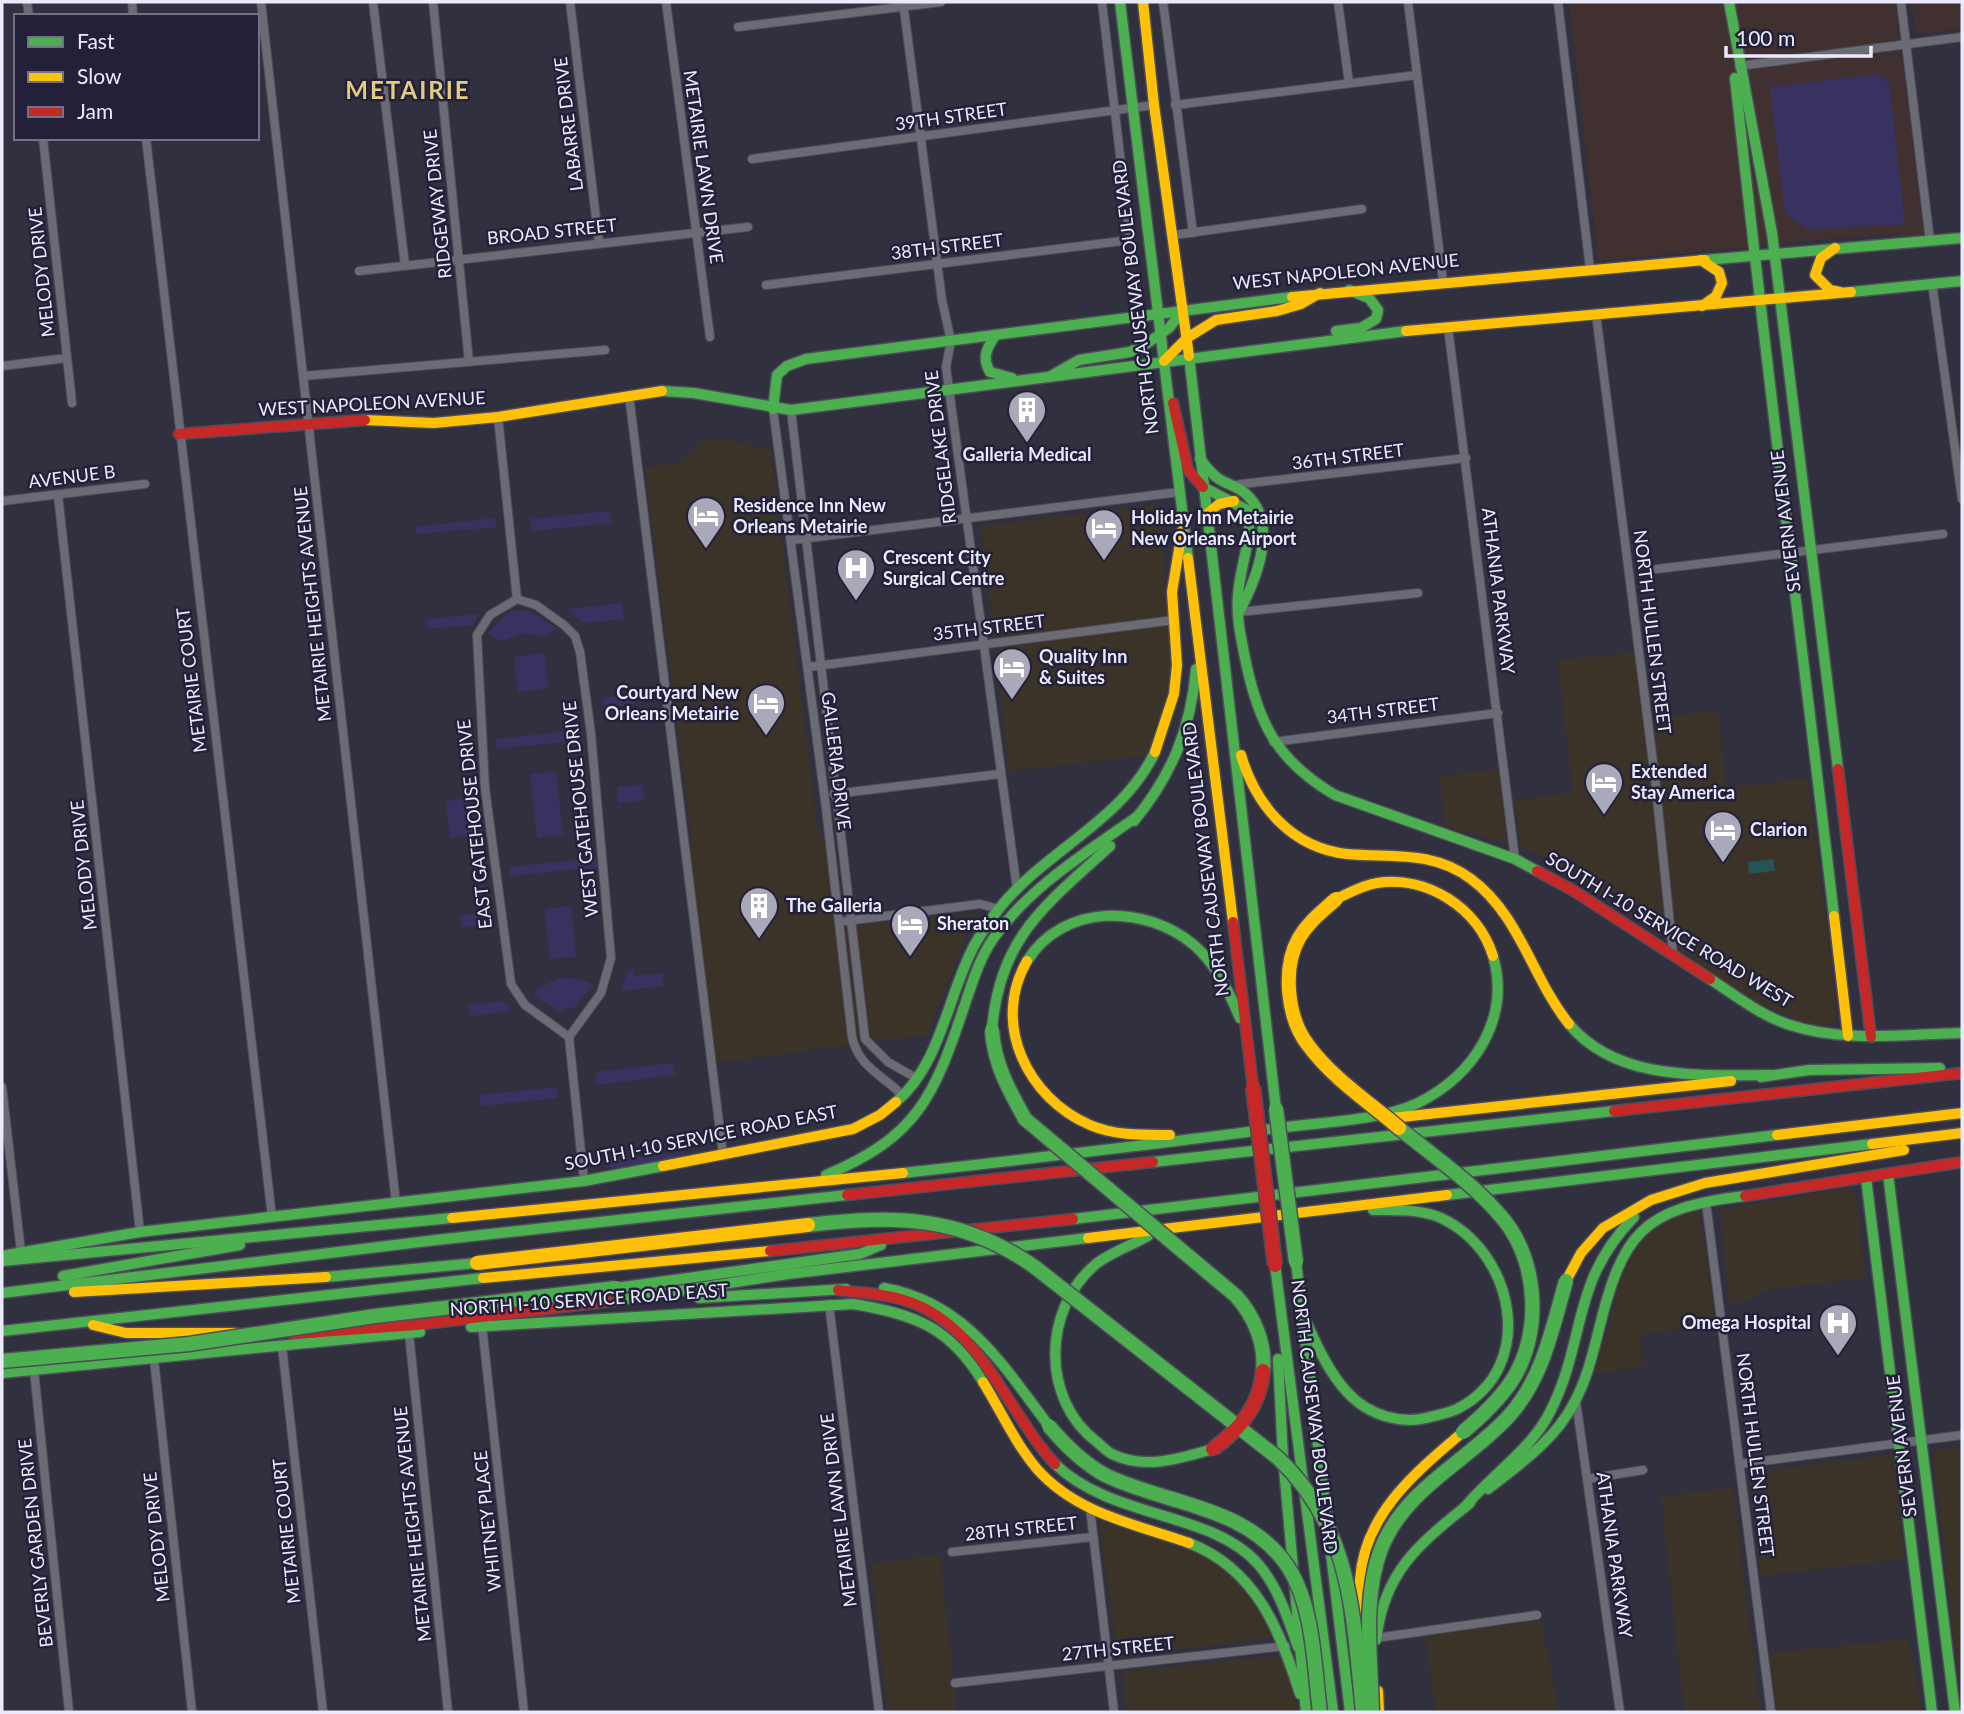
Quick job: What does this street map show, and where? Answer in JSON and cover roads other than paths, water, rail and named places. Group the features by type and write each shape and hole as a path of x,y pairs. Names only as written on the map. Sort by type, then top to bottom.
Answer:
{"main road":[{"name":"NORTH CAUSEWAY BOULEVARD","path":"1120,2 1196,643 1204,683 1299,1460 1333,1712"},
{"name":"NORTH CAUSEWAY BOULEVARD","path":"1143,2 1154,106 1188,338 1250,890 1351,1712"},
{"name":"SEVERN AVENUE","path":"1729,2 1739,66 1763,175 1774,252 1871,1037"},
{"name":"SEVERN AVENUE","path":"1729,2 1773,431 1791,551 1848,1036"},
{"name":"WEST NAPOLEON AVENUE","path":"773,409 772,385 784,366 806,359 995,337 1184,309 1320,293 1962,238"},
{"path":"1838,247 1821,258 1815,275 1829,290 1846,293"},
{"path":"1696,308 1720,295 1723,287 1719,272 1701,260"},
{"name":"WEST NAPOLEON AVENUE","path":"179,434 363,419 434,423 498,417 656,391 694,393 790,410 1269,346 1448,327 1696,308 1962,281"},
{"path":"1269,346 1282,339 1369,325 1378,310 1374,303 1349,290"},
{"path":"1164,361 1188,338 1216,320 1277,311 1301,304 1320,293"},
{"path":"1049,377 1079,360 1130,352 1160,335 1184,309"},
{"path":"995,337 984,354 984,362 990,372 1005,377 1031,379"},
{"path":"1167,393 1179,413 1186,470 1193,481 1234,501"},
{"path":"1200,459 1219,479 1234,485 1256,504 1260,523 1261,556 1249,595 1239,612"},
{"path":"1179,492 1200,506 1208,519 1219,504 1234,501"},
{"name":"SOUTH I-10 SERVICE ROAD WEST","path":"1234,501 1249,512 1252,533 1250,552 1238,592 1252,700 1273,742 1310,782 1335,795 1515,859 1574,891 1751,1006 1789,1025 1848,1036 1962,1033"},
{"name":"SOUTH I-10 SERVICE ROAD EAST","path":"2,1259 21,1252 140,1232 584,1181 853,1129 880,1115 903,1096 931,1055 972,949 999,909 1041,866 1118,806 1145,772 1160,743 1174,694 1177,665 1172,592 1183,525"},
{"path":"1161,1229 1117,1249 1079,1280 1065,1304 1054,1336 1051,1364 1058,1394 1080,1431 1124,1460 1145,1464 1180,1462 1213,1449 1245,1424 1262,1391 1260,1345 1242,1302 1215,1276 1025,1119 1003,1080 993,1047 992,999 1001,968 1015,941 1138,816 1170,772 1191,721 1196,643"},
{"path":"1230,708 1245,771 1254,791 1271,815 1294,836 1333,853 1422,856 1458,870 1500,906 1558,1010 1587,1043 1636,1067 1666,1073 1770,1075"},
{"path":"1820,813 1842,810"},
{"path":"787,1183 860,1163 894,1140 920,1112 936,1085 978,969 992,940 1014,913 1043,888 1138,816"},
{"path":"2,1259 861,1178 1139,1147 1207,1135 1352,1119 1400,1111 1437,1095 1469,1067 1488,1038 1498,1009 1499,978 1494,951 1478,921 1450,897 1413,883 1373,884 1336,899 1312,920 1296,944 1291,988 1293,1012 1303,1038 1343,1080 1482,1196 1506,1223 1525,1256 1532,1292 1532,1326 1523,1360 1509,1390 1396,1491 1380,1513 1366,1549 1360,1582 1376,1712"},
{"path":"1207,1135 1132,1135 1092,1126 1067,1111 1039,1088 1024,1066 1012,1026 1015,986 1026,964 1054,932 1099,914 1130,913 1180,933 1209,958 1230,994 1247,1036"},
{"path":"1352,1119 1409,1117 1809,1070 1962,1067"},
{"path":"2,1293 436,1240 1962,1073"},
{"path":"2,1331 269,1303 385,1287 891,1240 1962,1113"},
{"path":"641,1300 788,1274 1323,1211 1401,1198 1962,1133"},
{"path":"1376,1712 1371,1609 1373,1578 1381,1547 1398,1516 1430,1484 1501,1424 1525,1396 1544,1358 1566,1282 1584,1249 1602,1231 1621,1215 1656,1197 1750,1174 1962,1140"},
{"path":"1376,1712 1377,1618 1395,1573 1425,1537 1537,1452 1576,1401 1616,1269 1629,1246 1657,1217 1706,1202 1962,1162"},
{"name":"SEVERN AVENUE","path":"1888,1174 1955,1712"},
{"name":"SEVERN AVENUE","path":"1866,1178 1932,1712"},
{"path":"1464,1508 1480,1487 1539,1430 1559,1386 1587,1282 1600,1255 1617,1232 1656,1197"},
{"path":"1302,1313 1326,1364 1348,1393 1372,1413 1410,1421 1445,1416 1475,1400 1497,1374 1508,1342 1508,1307 1489,1259 1468,1235 1443,1219 1410,1210 1323,1211"},
{"path":"2,1293 267,1283 477,1263 863,1219 912,1218 955,1226 994,1241 1027,1262 1280,1459 1304,1484 1326,1518 1339,1553 1351,1612 1363,1712"},
{"path":"2,1293 123,1264 358,1227"},
{"path":"1873,1233 1896,1230"},
{"path":"2,1360 189,1344 375,1315 616,1288 860,1254 891,1240"},
{"path":"82,1322 126,1333 299,1333 641,1300 873,1287 904,1290 962,1320 992,1353 1049,1426 1083,1461 1113,1479 1231,1518 1270,1546 1284,1561 1301,1594 1320,1712"},
{"path":"838,1290 887,1295 914,1303 962,1335 981,1355 1048,1458 1070,1476 1129,1506 1208,1529 1240,1547 1264,1567 1279,1590 1306,1712"},
{"name":"NORTH I-10 SERVICE ROAD EAST","path":"2,1373 482,1325 829,1304 853,1304 909,1315 925,1321 954,1343 982,1377 1010,1429 1039,1472 1057,1488 1090,1508 1202,1548 1223,1559 1266,1604 1292,1647"},
{"path":"1281,1316 1277,1344 1292,1647"}],"street":[{"name":"METAIRIE HEIGHTS AVENUE","path":"261,2 396,1203"},
{"path":"373,2 405,265"},
{"name":"RIDGEWAY DRIVE","path":"433,2 469,362"},
{"name":"LABARRE DRIVE","path":"570,2 599,243"},
{"name":"METAIRIE LAWN DRIVE","path":"666,2 710,337"},
{"path":"738,27 903,4 941,2"},
{"name":"NORTH CAUSEWAY BOULEVARD","path":"1102,2 1130,240"},
{"path":"1163,2 1193,233"},
{"path":"1338,2 1349,83"},
{"path":"1408,2 1443,281"},
{"path":"1559,2 1590,269"},
{"path":"1901,2 1930,241"},
{"name":"RIDGELAKE DRIVE","path":"903,4 937,265 951,341 947,354 949,388 1017,890"},
{"path":"1739,66 1962,37"},
{"path":"1175,105 1417,75"},
{"name":"39TH STREET","path":"752,159 1154,106"},
{"name":"MELODY DRIVE","path":"43,140 72,403"},
{"name":"METAIRIE COURT","path":"146,140 272,1217"},
{"path":"1174,235 1362,209"},
{"name":"BROAD STREET","path":"359,271 459,257 748,227"},
{"name":"38TH STREET","path":"766,285 1130,240"},
{"path":"1932,283 1962,499"},
{"name":"NORTH HULLEN STREET","path":"1596,314 1655,778 1673,954"},
{"name":"ATHANIA PARKWAY","path":"1448,327 1515,859"},
{"path":"303,376 605,350"},
{"path":"2,366 68,358"},
{"path":"629,395 723,1155"},
{"name":"GALLERIA DRIVE","path":"773,409 793,540 856,1054 903,1096"},
{"name":"GALLERIA DRIVE","path":"790,410 808,539 864,1039 888,1062 916,1078"},
{"path":"498,417 517,599"},
{"name":"36TH STREET","path":"1234,485 1278,482 1466,458"},
{"name":"AVENUE B","path":"2,501 145,484"},
{"path":"793,540 1179,492"},
{"name":"MELODY DRIVE","path":"58,495 140,1232"},
{"path":"1657,569 1943,534"},
{"path":"1239,612 1418,593"},
{"name":"WEST GATEHOUSE DRIVE","path":"517,599 536,605 575,636 580,652 591,734 611,958 601,993 569,1037"},
{"name":"EAST GATEHOUSE DRIVE","path":"517,599 490,615 477,635 486,801 511,984 525,1005 569,1037"},
{"name":"35TH STREET","path":"808,667 1174,620"},
{"name":"34TH STREET","path":"1273,742 1498,713"},
{"path":"824,795 1000,774"},
{"path":"840,922 980,904 999,909"},
{"path":"569,1037 584,1181"},
{"path":"2,1087 21,1252"},
{"name":"NORTH HULLEN STREET","path":"1706,1202 1771,1712"},
{"name":"METAIRIE LAWN DRIVE","path":"829,1304 879,1712"},
{"name":"WHITNEY PLACE","path":"482,1325 524,1712"},
{"name":"METAIRIE HEIGHTS AVENUE","path":"409,1333 448,1712"},
{"name":"METAIRIE COURT","path":"282,1346 323,1712"},
{"name":"MELODY DRIVE","path":"154,1359 192,1712"},
{"name":"BEVERLY GARDEN DRIVE","path":"34,1370 69,1712"},
{"name":"ATHANIA PARKWAY","path":"1576,1401 1620,1712"},
{"path":"1740,1464 1898,1441 1962,1435"},
{"path":"1587,1479 1643,1471"},
{"path":"1090,1508 1114,1712"},
{"name":"28TH STREET","path":"953,1552 1093,1537"},
{"path":"1376,1638 1538,1615"},
{"name":"27TH STREET","path":"955,1683 1292,1647"},
{"path":"181,1712 192,1712"}],"place":[{"name":"Galleria Medical","path":"1027,444"},
{"name":"Residence Inn New Orleans Metairie","path":"706,550"},
{"name":"Holiday Inn Metairie New Orleans Airport","path":"1104,562"},
{"name":"Crescent City Surgical Centre","path":"856,602"},
{"name":"Quality Inn & Suites","path":"1012,701"},
{"name":"Courtyard New Orleans Metairie","path":"766,737"},
{"name":"Extended Stay America","path":"1604,816"},
{"name":"Clarion","path":"1723,864"},
{"name":"The Galleria","path":"759,940"},
{"name":"Sheraton","path":"910,958"},
{"name":"Omega Hospital","path":"1838,1357"}],"district":[{"name":"METAIRIE","path":"408,91"}]}
